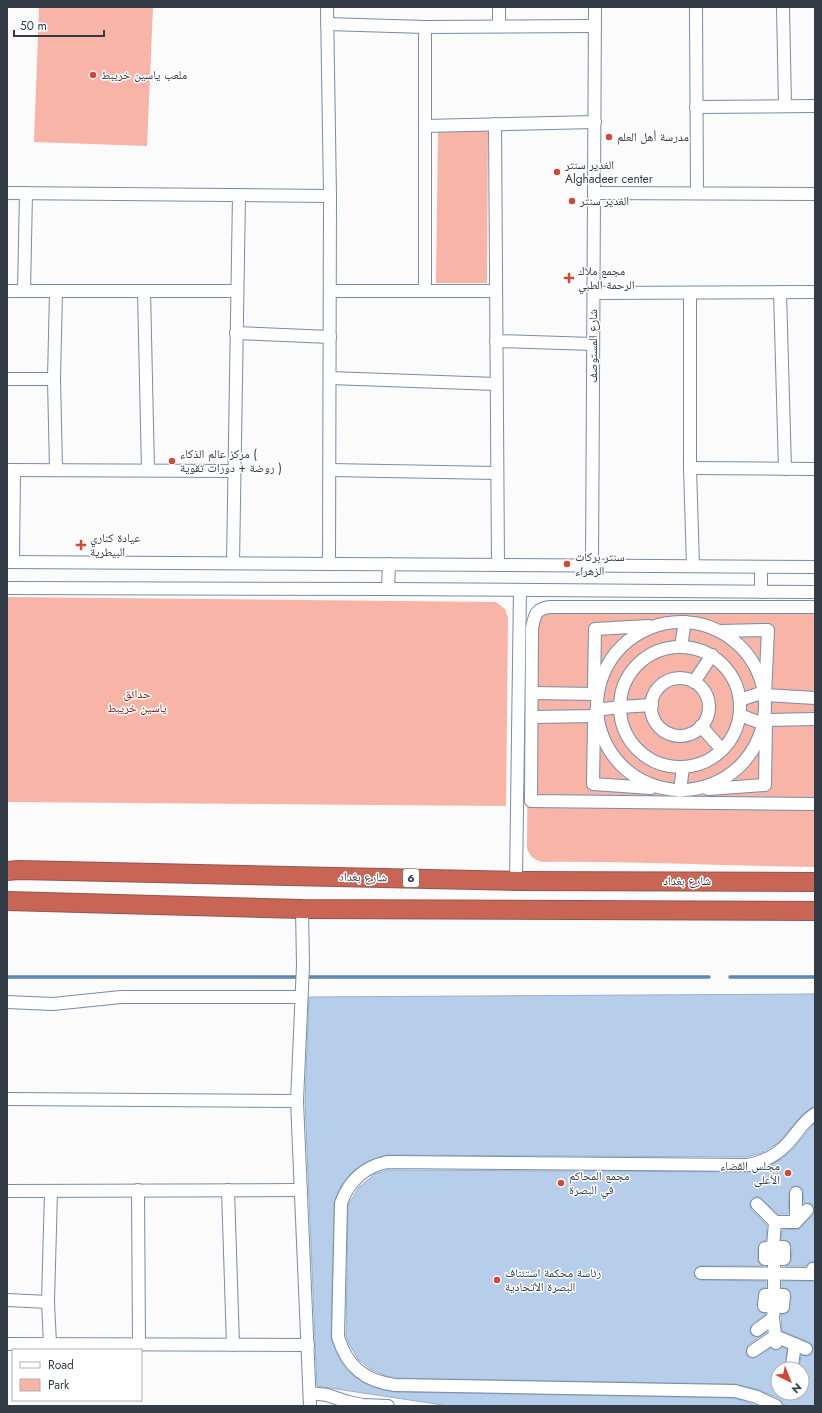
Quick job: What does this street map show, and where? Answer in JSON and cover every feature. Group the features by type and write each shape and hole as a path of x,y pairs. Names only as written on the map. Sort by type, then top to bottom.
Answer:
{"highway":[{"name":"شارع بغداد","path":"11,870 516,881 815,882"},
{"path":"10,902 302,909 815,911"}],"street":[{"path":"327,7 330,196 330,564"},
{"path":"499,7 499,26"},
{"name":"شارع المستوصف","path":"592,566 595,7"},
{"path":"696,7 697,193"},
{"path":"783,7 785,106"},
{"path":"327,24 426,27 595,26"},
{"path":"425,291 426,27"},
{"path":"696,107 815,106"},
{"path":"425,126 595,122"},
{"path":"495,124 498,565"},
{"path":"7,193 330,196"},
{"path":"24,291 26,193"},
{"path":"594,193 815,194"},
{"path":"233,563 239,195"},
{"path":"7,291 237,291"},
{"path":"56,291 54,380 56,470"},
{"path":"144,291 148,470"},
{"path":"330,291 496,291"},
{"path":"780,292 785,469"},
{"path":"594,293 815,292"},
{"path":"690,293 690,468 693,566"},
{"path":"236,332 330,338"},
{"path":"496,341 593,344"},
{"path":"330,378 496,384"},
{"path":"7,379 54,380"},
{"path":"690,468 815,469"},
{"path":"234,471 10,470 10,562 815,568"},
{"path":"330,470 497,473"},
{"path":"388,589 389,564"},
{"path":"760,592 761,567"},
{"path":"7,588 815,592"},
{"path":"516,881 520,590"},
{"path":"815,607 542,608 536,614 532,628 531,801 815,804"},
{"path":"720,631 768,630 764,694 765,785 680,791 593,784 596,714 595,629 656,625 670,622 685,622 708,626 720,631 734,640 745,651 761,680 764,694"},
{"path":"681,646 685,622"},
{"path":"596,693 608,662 618,650 642,631 656,625"},
{"path":"681,646 693,647 712,655 723,664 731,673 736,684 740,700 740,715 736,730 730,741 713,757 702,763 683,767 667,766 656,762 636,749 629,739 620,718 621,694 625,682 638,663 658,650 681,646"},
{"path":"694,682 712,655"},
{"path":"681,678 694,682 704,691 709,703 707,717 701,726 693,732 680,736 666,732 656,722 653,716 652,705 657,690 668,681 681,678"},
{"path":"532,693 596,693"},
{"path":"740,700 764,694 815,698"},
{"path":"532,717 596,714 620,707 652,705"},
{"path":"596,714 602,737 610,752 620,765 633,776 647,784 663,789 680,791 711,785 738,768 749,756 757,742 766,720 815,719"},
{"path":"740,715 764,724"},
{"path":"701,726 722,750"},
{"path":"680,791 683,767"},
{"path":"302,909 303,965 297,1101 310,1406"},
{"path":"7,1002 53,1004 121,997 302,991"},
{"path":"7,1099 297,1101"},
{"path":"776,1406 757,1397 735,1391 395,1385 375,1381 351,1364 341,1346 338,1336 341,1203 348,1188 360,1174 373,1166 388,1162 748,1165 765,1160 780,1150 787,1144 804,1122 815,1114"},
{"path":"138,1190 139,1344"},
{"path":"228,1190 232,1345"},
{"path":"7,1191 301,1190"},
{"path":"50,1344 48,1302 51,1191"},
{"path":"796,1193 796,1222"},
{"path":"757,1204 773,1218 796,1222"},
{"path":"796,1222 807,1210"},
{"path":"773,1218 776,1340"},
{"path":"701,1273 812,1274 813,1269 815,1269"},
{"path":"7,1300 48,1302"},
{"path":"757,1330 774,1306"},
{"path":"753,1351 776,1340 795,1344 806,1349"},
{"path":"7,1344 308,1345"},
{"path":"793,1361 795,1344"},
{"path":"310,1394 327,1395 348,1402 388,1406"}],"green space":[{"name":"ملعب ياسين خريبط","path":"39,7 153,7 147,146 34,142"},
{"path":"438,131 488,131 487,283 436,283"},
{"name":"حدائق ياسين خريبط","path":"7,597 496,602 505,609 508,618 506,806 7,802"},
{"path":"546,602 815,604 815,867 611,862 543,862 532,857 527,847 529,615 535,606"}],"building":[{"path":"815,994 815,1107 811,1108 802,1115 778,1143 761,1153 747,1157 387,1155 368,1161 353,1171 342,1184 334,1203 331,1339 340,1360 346,1369 371,1387 395,1392 734,1398 758,1406 449,1406 317,1386 305,1101 309,997"},
{"path":"815,1123 815,1262 809,1262 806,1266 785,1266 791,1262 792,1247 788,1241 781,1240 782,1230 799,1229 813,1215 814,1211 812,1204 804,1204 803,1190 799,1186 796,1186 792,1187 789,1193 788,1214 778,1214 759,1197 755,1197 750,1202 751,1209 767,1225 766,1240 761,1242 758,1248 758,1262 763,1266 701,1266 697,1267 694,1273 695,1277 701,1280 766,1281 766,1288 762,1288 759,1291 757,1305 760,1312 766,1314 752,1324 750,1331 751,1335 758,1337 767,1332 748,1345 746,1352 747,1356 753,1358 771,1348 776,1350 782,1347 787,1349 786,1361 770,1361 770,1394 760,1390 735,1384 396,1378 386,1376 370,1369 358,1359 349,1344 346,1336 348,1205 359,1187 375,1174 388,1170 750,1172 767,1167 783,1158 793,1149"},
{"path":"782,1281 815,1281 815,1406 783,1406 781,1401 810,1401 810,1361 800,1361 801,1355 810,1355 813,1348 809,1342 782,1331 781,1314 786,1314 789,1311 791,1296 788,1289 782,1288"}],"waterway":[{"path":"7,977 709,977"},
{"path":"730,977 815,977"}],"place":[{"name":"ملعب ياسين خريبط","path":"93,75"},
{"name":"مدرسة أهل العلم","path":"609,137"},
{"name":"الغدير سنتر Alghadeer center","path":"557,172"},
{"name":"الغدير سنتر","path":"572,201"},
{"name":"مجمع ملاك الرحمة الطبي","path":"569,278"},
{"name":"مركز عالم الذكاء ( روضة + دورات تقوية )","path":"172,461"},
{"name":"عيادة كناري البيطرية","path":"81,545"},
{"name":"سنتر بركات الزهراء","path":"567,564"},
{"name":"مجلس القضاء الأعلى","path":"788,1173"},
{"name":"مجمع المحاكم في البصرة","path":"561,1183"},
{"name":"رئاسة محكمة استئناف البصرة الأتحادية","path":"497,1280"}]}
